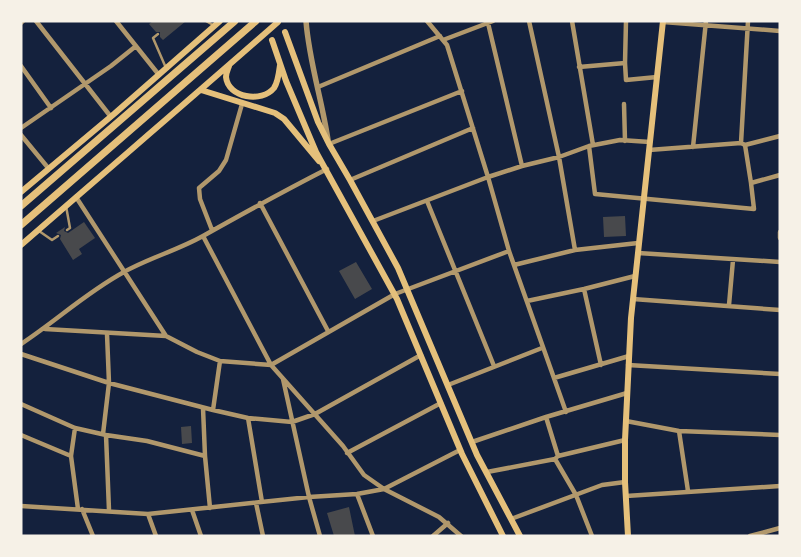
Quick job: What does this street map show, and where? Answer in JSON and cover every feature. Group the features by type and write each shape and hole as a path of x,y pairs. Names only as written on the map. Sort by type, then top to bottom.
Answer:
{"main road":[{"path":"21,206 235,21"},
{"path":"21,225 256,21"},
{"path":"21,245 229,66 278,21"},
{"path":"21,192 111,117 219,22"},
{"path":"628,536 625,440 628,365 638,243 663,22"},
{"path":"285,32 309,100 329,144 373,221 407,288 472,442 520,536"},
{"path":"272,40 286,81 316,152 395,294 460,450 504,536"},
{"path":"229,66 226,77 231,86 242,94 258,97 274,88 280,62"},
{"path":"200,90 269,111 284,119 326,170"}],"street":[{"path":"36,21 111,117"},
{"path":"116,21 158,74"},
{"path":"306,21 307,39 325,117 329,144 462,91"},
{"path":"427,21 447,45 509,252 566,412"},
{"path":"318,87 442,38 493,21"},
{"path":"529,21 559,157 575,250"},
{"path":"572,21 591,145 596,194 754,209 743,144 748,21"},
{"path":"626,21 626,80 657,78"},
{"path":"663,22 706,24 780,32"},
{"path":"488,23 522,166"},
{"path":"693,147 706,24"},
{"path":"21,128 111,66 136,46"},
{"path":"579,67 625,63"},
{"path":"21,66 51,108"},
{"path":"212,230 200,199 199,188 219,170 226,160 242,104"},
{"path":"624,104 625,141"},
{"path":"350,180 473,128"},
{"path":"21,135 50,169"},
{"path":"649,150 743,144 780,136"},
{"path":"373,221 488,177 559,157 591,145 625,141 650,142"},
{"path":"21,344 45,329 102,285 125,271 204,236 260,203 326,170"},
{"path":"751,183 780,175"},
{"path":"76,197 166,336"},
{"path":"427,201 454,272 494,366"},
{"path":"260,203 328,331"},
{"path":"780,232 780,238"},
{"path":"204,236 271,364 348,453 364,475 384,489 448,523 461,536"},
{"path":"514,265 575,250 638,243"},
{"path":"45,329 166,336 220,361 271,364 407,288 509,252"},
{"path":"638,253 780,262"},
{"path":"729,305 733,260"},
{"path":"527,301 635,276"},
{"path":"584,289 601,365"},
{"path":"633,299 780,310"},
{"path":"106,334 109,383 105,435 109,510"},
{"path":"448,385 542,348"},
{"path":"21,354 109,383 203,408 248,418 292,422 315,414 421,355"},
{"path":"554,378 629,356"},
{"path":"213,410 220,361"},
{"path":"628,365 780,374"},
{"path":"283,379 309,496 320,536"},
{"path":"472,442 546,417 627,393"},
{"path":"348,453 441,403"},
{"path":"21,404 75,428 105,435 147,441 205,456"},
{"path":"203,408 210,508"},
{"path":"546,417 556,458 576,495 592,536"},
{"path":"248,418 262,502"},
{"path":"626,421 679,430 780,435"},
{"path":"75,428 71,456 80,509 93,536"},
{"path":"679,430 688,491"},
{"path":"21,444 22,436 71,456"},
{"path":"487,472 556,458 625,440"},
{"path":"21,506 109,510 148,514 309,496 357,494 384,489 460,450"},
{"path":"511,519 602,485 625,482"},
{"path":"626,496 780,486"},
{"path":"357,494 372,536"},
{"path":"256,503 263,536"},
{"path":"192,510 201,536"},
{"path":"148,514 156,536"},
{"path":"433,536 448,523"},
{"path":"750,536 780,528"}],"lane":[{"path":"206,21 219,22"},
{"path":"158,34 153,38 166,68"},
{"path":"66,205 70,228 67,230"},
{"path":"37,231 52,240 58,236"}],"building":[{"path":"153,21 186,21 163,40 160,37 160,32 156,32 149,24"},
{"path":"625,216 626,236 604,237 603,217"},
{"path":"84,222 95,238 79,249 82,254 73,260 60,239 61,235 56,233 65,227 64,231 68,233"},
{"path":"356,262 372,289 355,299 339,271"},
{"path":"191,426 192,443 182,444 181,427"},
{"path":"349,507 355,536 334,536 327,513"}]}
